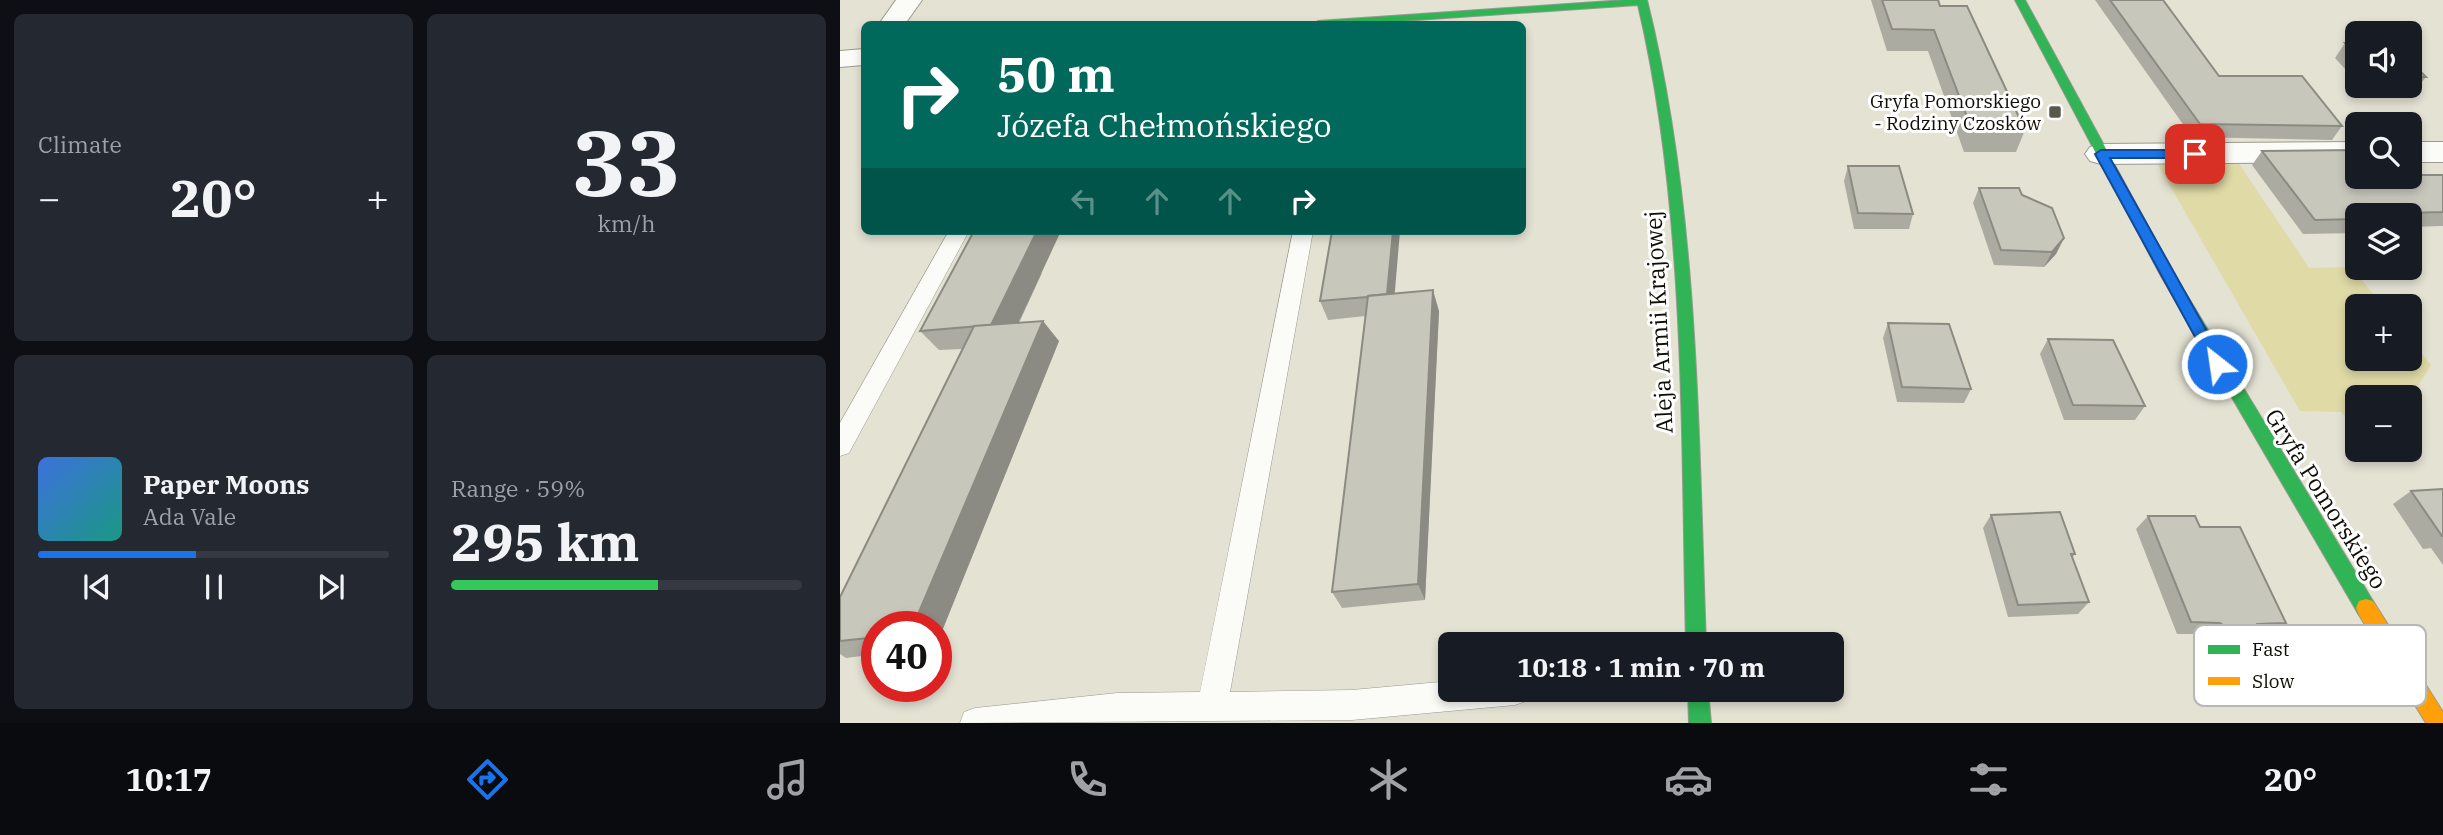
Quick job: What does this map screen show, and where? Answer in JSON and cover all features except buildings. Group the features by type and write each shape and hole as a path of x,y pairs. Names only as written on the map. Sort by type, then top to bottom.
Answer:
{"street":[{"path":"894,21 909,0"},
{"name":"Gryfa Pomorskiego","path":"2020,0 2217,364 2378,625"},
{"path":"1360,21 1642,1"},
{"name":"Aleja Armii Krajowej","path":"1642,1 1653,37 1670,125 1684,314 1696,632"},
{"path":"840,59 861,57"},
{"path":"2101,154 2345,152"},
{"path":"2422,152 2443,152"},
{"path":"1699,702 1700,723"},
{"name":"Gryfa Pomorskiego","path":"2426,704 2438,723"}],"lane":[{"path":"840,446 957,235"},
{"path":"1212,706 1302,235"},
{"path":"975,723 1117,708 1352,705 1438,697"}],"shaded area":[{"path":"2239,164 2309,268 2345,267 2345,280 2362,280 2373,294 2345,294 2345,371 2422,371 2422,354 2431,365 2419,385 2345,385 2345,417 2342,412 2300,411 2158,165"}],"traffic: fast":[{"path":"1642,0 1663,103 1678,243 1684,324 1696,632"},
{"path":"2020,0 2168,276 2366,608"},
{"path":"1362,21 1642,2"},
{"path":"1699,702 1700,723"}],"traffic: slow":[{"path":"2366,608 2377,625"},
{"path":"2426,704 2438,723"}],"place":[{"name":"Gryfa Pomorskiego - Rodziny Czosków","path":"2055,112"}],"route":[{"path":"2195,154 2101,154 2217,364"}]}
